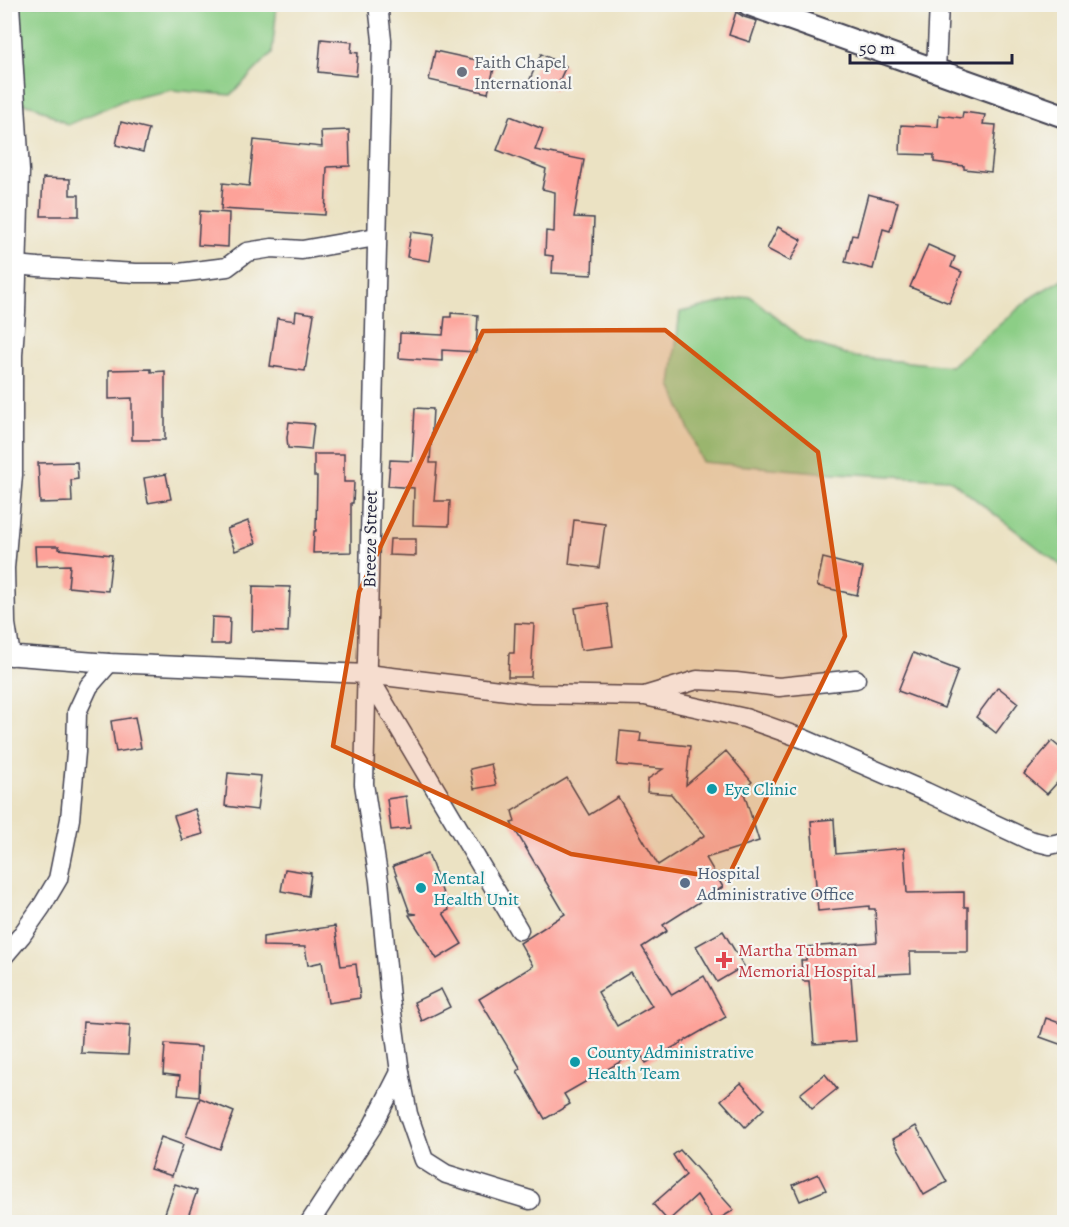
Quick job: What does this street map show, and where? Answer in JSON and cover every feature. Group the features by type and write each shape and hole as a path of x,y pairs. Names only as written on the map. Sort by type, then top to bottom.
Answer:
{"street":[{"path":"10,4 20,171 11,264 16,312 13,355 13,475 4,568 8,656 109,663 367,674 532,694 645,696 745,718 794,735 926,792 1029,840 1050,845 1065,843"},
{"name":"Breeze Street","path":"378,4 381,40 364,784 379,881 390,998 408,1114 424,1160 446,1174 530,1200"},
{"path":"749,4 1065,116"},
{"path":"936,70 939,4"},
{"path":"11,264 136,273 179,273 227,267 247,252 272,248 302,250 376,237"},
{"path":"4,956 21,936 58,879 70,819 77,712 89,686 109,663"},
{"path":"367,674 519,930"},
{"path":"645,696 697,680 779,687 856,679"},
{"path":"310,1222 372,1127 400,1072"}],"highlighted area":[{"path":"665,330 818,452 845,636 727,879 571,854 333,746 359,592 483,331"}],"green space":[{"path":"4,5 277,5 272,53 231,95 172,90 124,100 68,125 35,106 5,100"},
{"path":"1064,278 1064,568 949,479 818,472 702,462 671,385 680,312 750,296 804,340 854,357 951,366 1033,296"}],"building":[{"path":"736,12 757,21 750,42 729,35"},
{"path":"321,39 352,42 351,52 358,53 356,76 318,72"},
{"name":"Faith Chapel International","path":"435,51 495,64 488,93 429,80"},
{"path":"541,54 566,66 555,90 530,79"},
{"path":"963,112 985,115 983,124 996,125 991,172 934,162 934,155 900,154 901,125 938,127 939,115 962,118"},
{"path":"510,116 543,129 535,150 584,160 574,217 594,218 592,275 552,273 553,256 545,255 546,231 554,232 555,192 542,189 546,169 497,150"},
{"path":"121,122 149,129 143,152 116,145"},
{"path":"349,130 350,166 327,167 325,215 221,209 223,183 249,186 254,140 322,147 321,131"},
{"path":"43,178 70,179 70,195 79,195 79,216 41,216"},
{"path":"868,194 898,202 890,231 883,229 873,269 845,262 852,235 857,236"},
{"path":"200,211 229,213 228,247 198,245"},
{"path":"778,227 802,240 790,261 767,249"},
{"path":"411,232 434,235 430,261 407,257"},
{"path":"928,245 955,257 951,267 962,272 949,303 910,287"},
{"path":"296,311 314,314 305,371 270,366 277,318 295,321"},
{"path":"451,313 478,315 476,352 442,350 442,361 399,358 400,333 443,335 445,317 451,317"},
{"path":"151,369 151,372 165,371 165,440 132,440 132,398 109,399 109,370"},
{"path":"415,408 433,409 430,463 437,463 434,501 450,501 449,526 413,525 414,488 388,486 390,460 412,461"},
{"path":"289,422 314,424 311,450 288,448"},
{"path":"314,454 344,454 344,482 354,482 353,503 351,503 351,552 313,553 314,531 316,531 317,476 314,476"},
{"path":"77,462 78,479 71,480 72,502 40,503 38,463"},
{"path":"166,474 171,499 148,503 144,478"},
{"path":"574,520 605,524 599,568 569,564"},
{"path":"248,521 256,543 235,551 227,529"},
{"path":"390,539 416,539 416,556 389,555"},
{"path":"35,546 59,546 59,549 112,555 108,591 68,587 70,565 36,566"},
{"path":"823,558 863,568 857,595 817,586"},
{"path":"253,586 290,587 288,632 252,631"},
{"path":"607,603 613,646 581,650 575,608"},
{"path":"212,617 230,618 229,644 211,644"},
{"path":"515,623 534,624 531,677 508,677 509,653 514,653"},
{"path":"913,653 958,670 944,708 898,691"},
{"path":"998,687 1018,703 996,733 976,717"},
{"path":"135,717 141,748 116,752 111,721"},
{"path":"620,731 641,733 640,741 690,746 686,785 726,751 752,782 743,790 759,841 706,858 723,887 663,925 667,931 642,947 672,995 704,976 726,1017 646,1063 639,1051 564,1094 570,1104 545,1119 517,1071 521,1069 479,999 533,966 520,943 565,914 511,823 515,822 512,811 567,778 589,815 618,797 658,865 705,835 671,794 647,792 648,779 663,769 617,765","holes":["631,972 652,1006 617,1026 598,992"]},
{"path":"1052,741 1065,752 1065,774 1047,794 1024,774"},
{"path":"491,764 496,785 474,789 470,769"},
{"path":"228,773 261,776 257,810 225,806"},
{"path":"406,796 410,828 391,830 387,799"},
{"path":"195,809 203,834 182,840 174,816"},
{"path":"834,819 836,854 904,848 907,893 964,892 964,907 968,907 968,952 910,952 911,973 851,976 856,1041 814,1044 809,981 803,981 801,960 806,960 806,947 877,942 875,909 869,909 869,906 818,911 811,821"},
{"name":"Mental Health Unit","path":"428,853 449,910 443,913 462,944 437,959 409,915 417,914 410,913 393,866"},
{"path":"285,869 311,873 308,896 281,891"},
{"path":"335,926 341,966 356,964 360,998 328,1003 322,962 308,965 305,947 263,946 263,937"},
{"path":"723,931 744,966 717,982 696,946"},
{"path":"441,989 450,1007 422,1021 414,1002"},
{"path":"1046,1018 1065,1025 1065,1046 1040,1037"},
{"path":"83,1022 130,1025 128,1055 81,1053"},
{"path":"165,1044 201,1047 199,1097 178,1095 180,1076 163,1074"},
{"path":"825,1074 837,1089 812,1109 800,1094"},
{"path":"741,1083 764,1109 745,1127 721,1100"},
{"path":"200,1098 234,1112 220,1149 186,1136"},
{"path":"916,1126 947,1182 924,1195 893,1139"},
{"path":"161,1137 183,1145 172,1176 150,1169"},
{"path":"680,1150 734,1210 714,1222 697,1195 668,1221 653,1204 686,1175 673,1155"},
{"path":"818,1174 826,1190 800,1201 793,1185"},
{"path":"175,1184 197,1191 186,1222 162,1222"}],"place":[{"name":"Faith Chapel International","path":"462,72"},
{"name":"Eye Clinic","path":"712,789"},
{"name":"Hospital Administrative Office","path":"685,883"},
{"name":"Mental Health Unit","path":"421,888"},
{"name":"Martha Tubman Memorial Hospital","path":"724,960"},
{"name":"County Administrative Health Team","path":"575,1062"}]}
